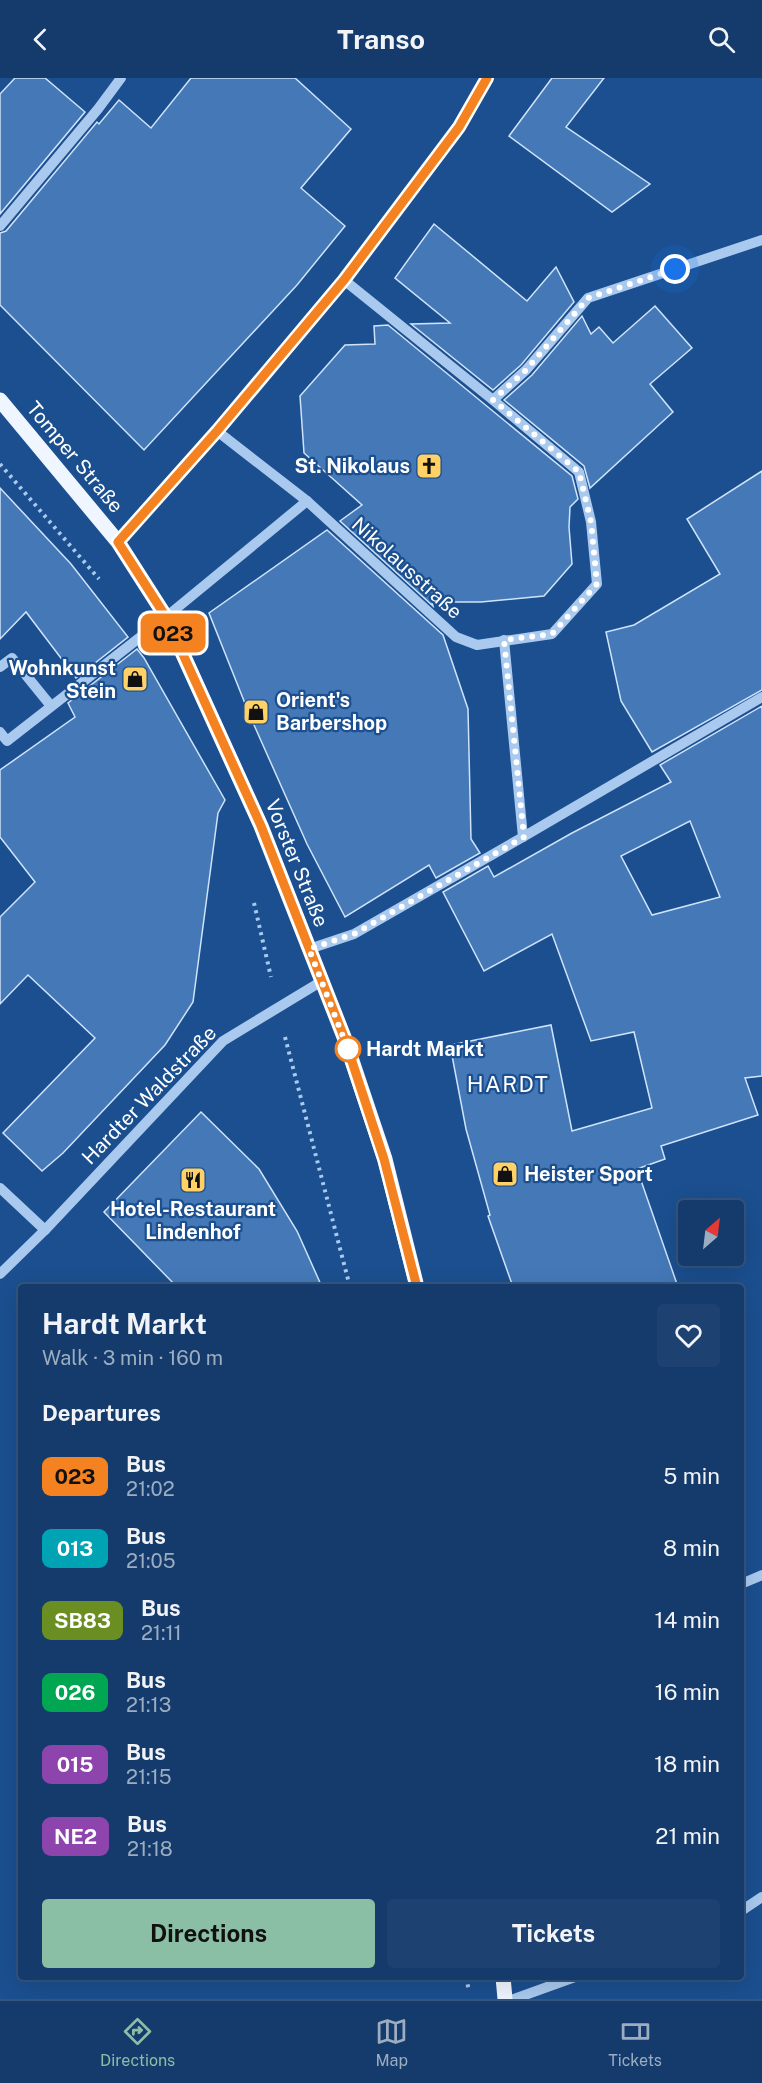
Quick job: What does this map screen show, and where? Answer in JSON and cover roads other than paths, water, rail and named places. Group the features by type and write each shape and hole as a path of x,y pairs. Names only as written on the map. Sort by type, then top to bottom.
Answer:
{"main road":[{"name":"Tomper Straße","path":"0,400 118,542"},
{"name":"Vorster Straße","path":"118,542 166,617 261,826 344,1037 384,1159 416,1284"},
{"path":"503,1980 505,1999"}],"street":[{"path":"0,226 98,109 121,78"},
{"path":"118,542 217,431 344,280 459,127 487,78"},
{"path":"493,400 526,370 588,298 762,240"},
{"name":"Nikolausstraße","path":"217,431 307,501 456,637 477,645 552,634 597,584 591,522 579,472 344,280"},
{"path":"0,732 7,741 166,617 307,501"},
{"path":"504,640 524,837"},
{"path":"0,667 12,658 51,706"},
{"path":"309,949 354,934 762,697"},
{"name":"Hardter Waldstraße","path":"0,1274 45,1230 223,1041 322,981"},
{"path":"0,1188 45,1230"},
{"path":"744,1583 762,1575"},
{"path":"744,1909 762,1897"},
{"path":"514,1999 567,1980"}],"place":[{"name":"St. Nikolaus","path":"429,466"},
{"name":"Wohnkunst Stein","path":"135,679"},
{"name":"Orient's Barbershop","path":"256,712"},
{"name":"Hardt Markt","path":"348,1049"},
{"name":"Heister Sport","path":"505,1174"},
{"name":"Hotel-Restaurant Lindenhof","path":"193,1180"}],"district":[{"name":"HARDT","path":"508,1084"}]}
